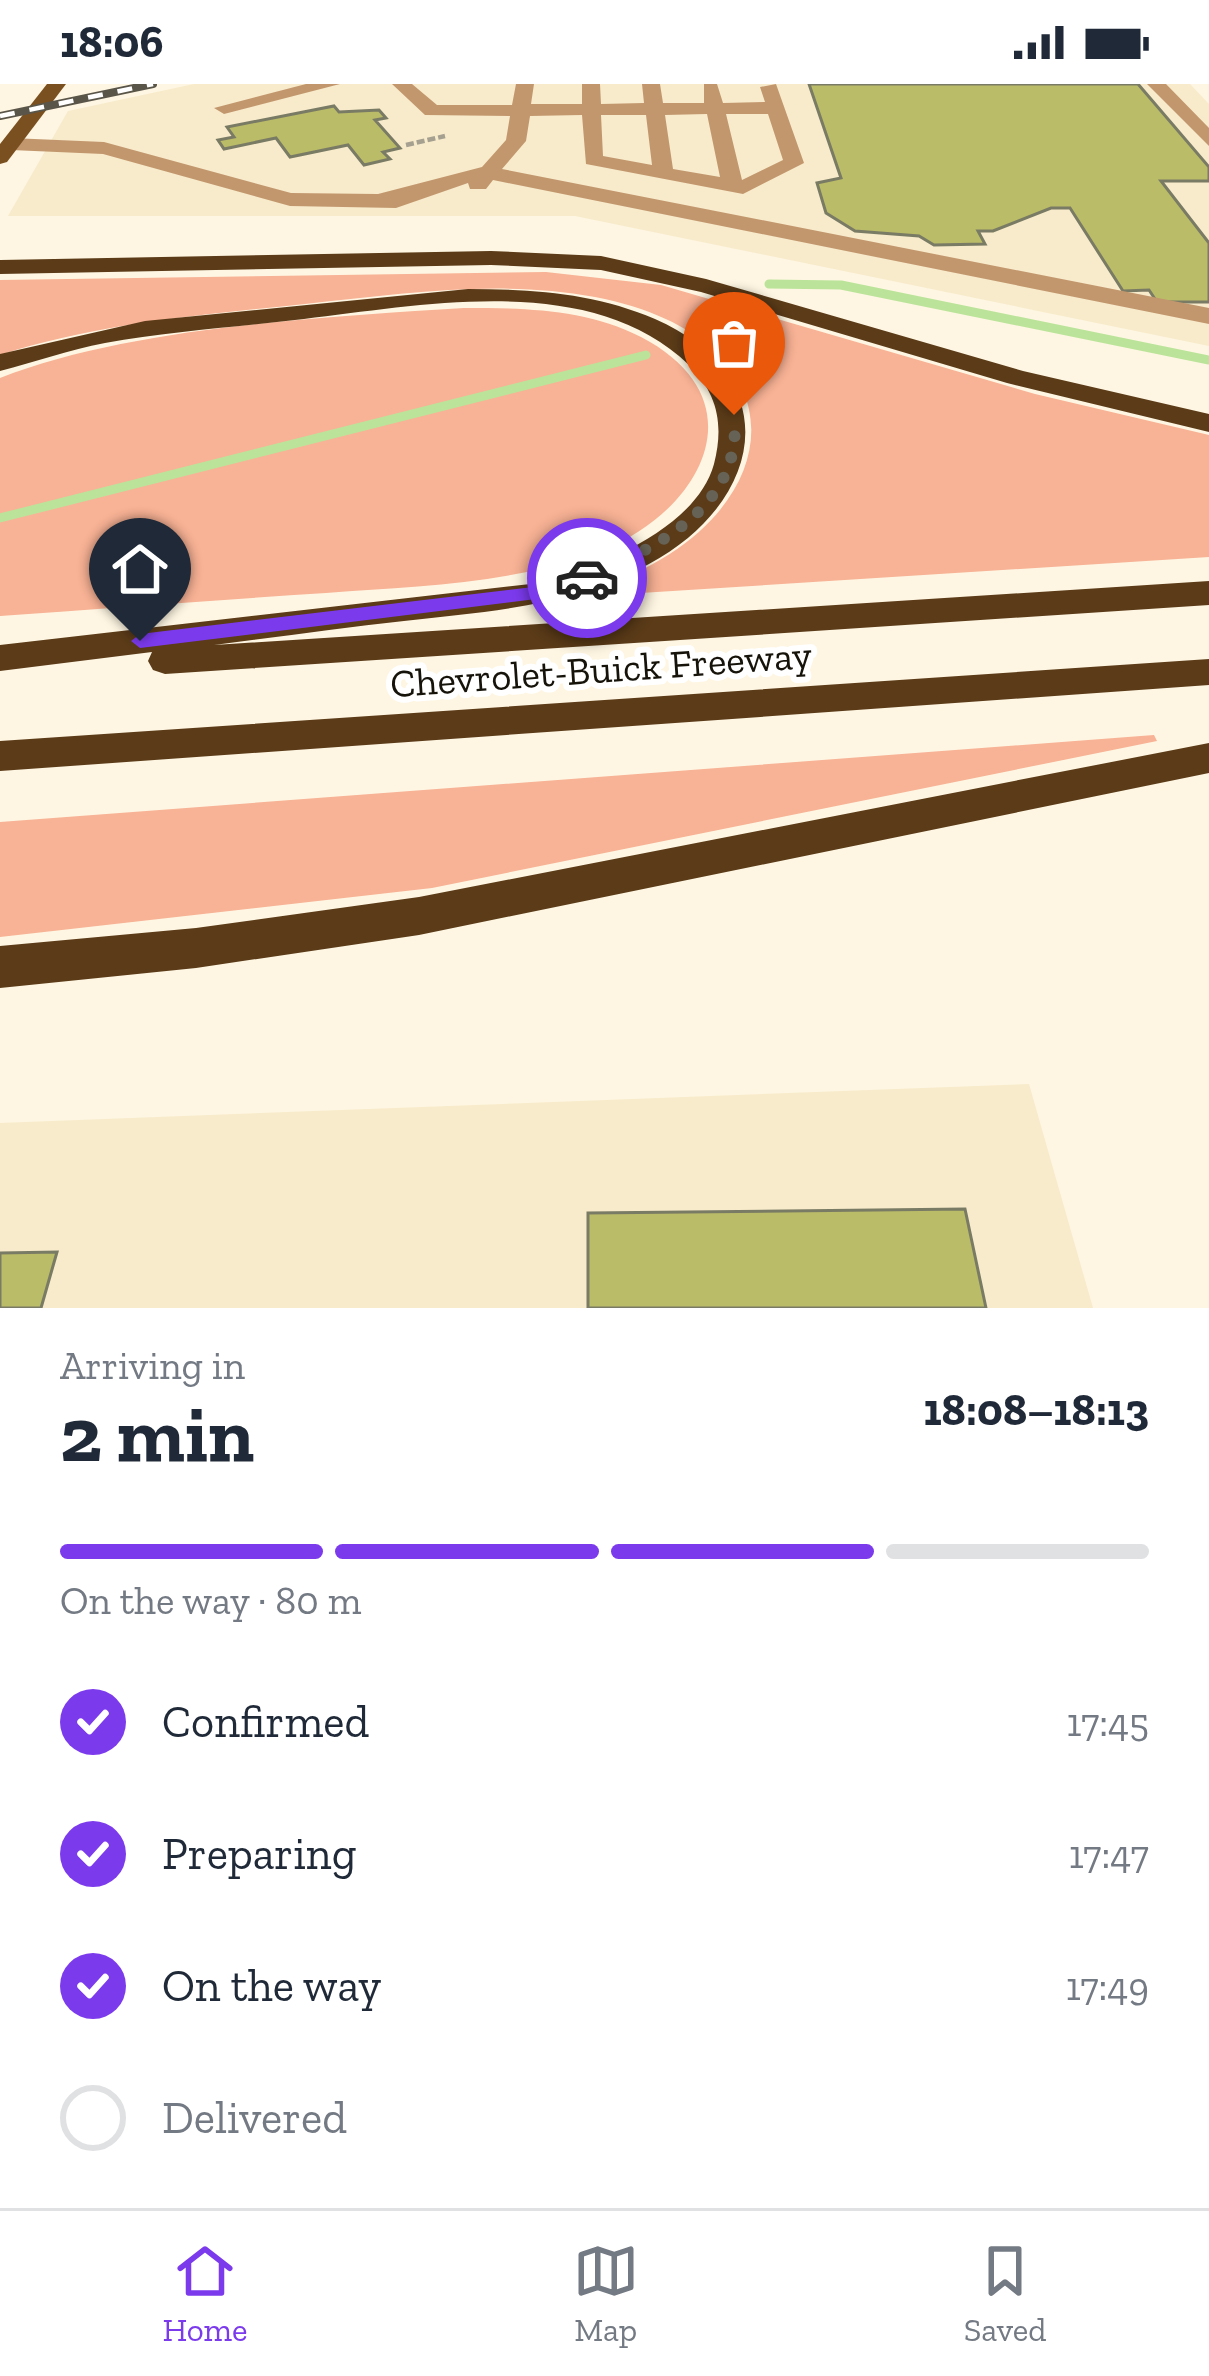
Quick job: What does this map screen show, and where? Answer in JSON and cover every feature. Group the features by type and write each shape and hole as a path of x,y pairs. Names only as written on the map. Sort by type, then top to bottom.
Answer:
{"highway":[{"path":"0,267 511,258 601,263 687,281 1016,377 1209,423"},
{"path":"0,363 84,339 171,326 419,299 545,298 615,312 697,355 727,394 737,437 718,488 675,534 560,590 0,658"},
{"name":"Chevrolet-Buick Freeway","path":"0,672 1209,593"},
{"name":"Chevrolet-Buick Freeway","path":"0,756 1209,672"},
{"path":"0,967 196,948 419,916 1209,758"}],"main road":[{"path":"4,154 57,84"}],"lane":[{"path":"224,108 332,84"},
{"path":"405,87 440,84"},
{"path":"4,154 135,160 290,199 447,198 480,183 509,152 524,111 525,84"},
{"path":"591,84 593,160 743,188 794,164 768,84"},
{"path":"650,84 663,173"},
{"path":"709,84 734,187"},
{"path":"1156,84 1209,140"},
{"path":"405,87 432,111 776,108"},
{"path":"486,172 1209,316"}],"shaded area":[{"path":"194,84 1190,84 1209,104 1209,346 575,216 8,216 68,111"},
{"path":"546,272 661,285 1035,394 1209,435 1209,557 593,596 593,589 659,561 708,524 739,481 751,436 744,392 716,352 667,319 595,297 523,289 377,296 151,322 0,355 0,280"},
{"path":"464,308 532,310 599,321 641,337 678,362 699,391 708,421 704,451 691,481 668,508 639,532 603,550 501,577 0,616 0,378 51,361 167,336"},
{"path":"1154,735 1157,741 432,888 0,937 0,822"},
{"path":"1029,1084 1093,1308 0,1308 0,1123"}],"building":[{"path":"809,84 1138,84 1209,167 1209,181 1161,181 1209,243 1209,302 1157,302 1149,290 1123,291 1070,208 1051,208 993,231 978,231 985,244 934,245 919,236 855,231 826,213 817,183 841,178"},
{"path":"334,106 339,112 379,110 386,118 375,120 400,148 383,152 390,159 364,165 348,145 290,157 276,138 224,149 218,140 234,137 227,127"},
{"path":"965,1209 986,1308 588,1308 588,1213"},
{"path":"57,1252 41,1308 0,1308 0,1253"}],"waterway":[{"path":"769,284 841,285 1209,360"},
{"path":"0,518 646,355"}],"railway":[{"path":"0,116 153,84"}],"way so far":[{"path":"587,578 644,553 700,512 731,463 737,437 734,415"}],"route":[{"path":"140,641 560,590 587,578"}]}
